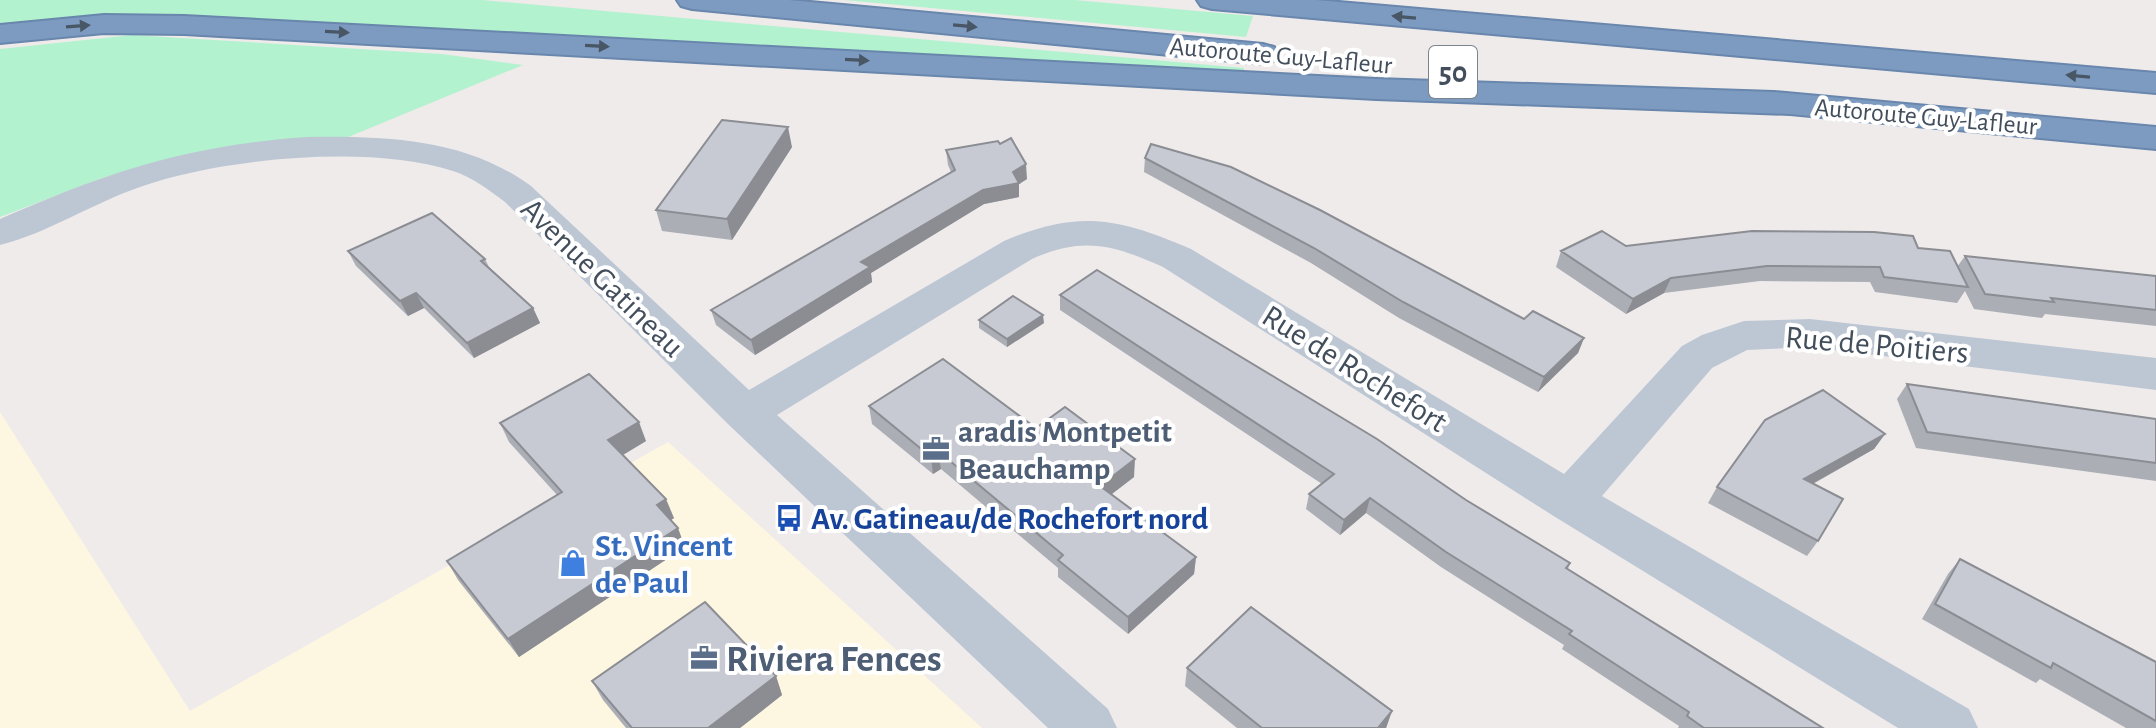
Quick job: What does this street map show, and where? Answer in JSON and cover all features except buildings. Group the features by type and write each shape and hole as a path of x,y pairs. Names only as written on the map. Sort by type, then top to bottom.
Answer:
{"highway":[{"name":"Autoroute Guy-Lafleur","path":"692,0 2156,138"},
{"name":"Autoroute Guy-Lafleur","path":"1212,0 2156,83"},
{"path":"1439,0 1984,68"},
{"path":"0,34 104,24 184,25 1376,89 1804,104"}],"street":[{"name":"Avenue Gatineau","path":"0,233 104,187 206,159 288,150 367,149 466,163 494,176 518,194 745,413 1088,728"},
{"name":"Rue de Rochefort","path":"745,413 1018,250 1070,233 1100,232 1151,244 1569,501 1949,728"},
{"name":"Rue de Poitiers","path":"1569,501 1697,357 1717,345 1744,336 1810,333 2156,374"}],"shaded area":[{"path":"0,412 190,711 668,442 982,728 0,728"}],"green space":[{"path":"0,0 482,0 1244,68 1244,73 164,16 0,26"},
{"path":"844,0 1075,0 1253,16 1246,37"},
{"path":"132,35 442,54 523,65 341,140 167,160 102,178 0,217 0,49"}],"place":[{"name":"aradis Montpetit Beauchamp","path":"936,449"},
{"name":"Av. Gatineau/de Rochefort nord","path":"789,518"},
{"name":"St. Vincent de Paul","path":"573,563"},
{"name":"Riviera Fences","path":"704,658"}]}
